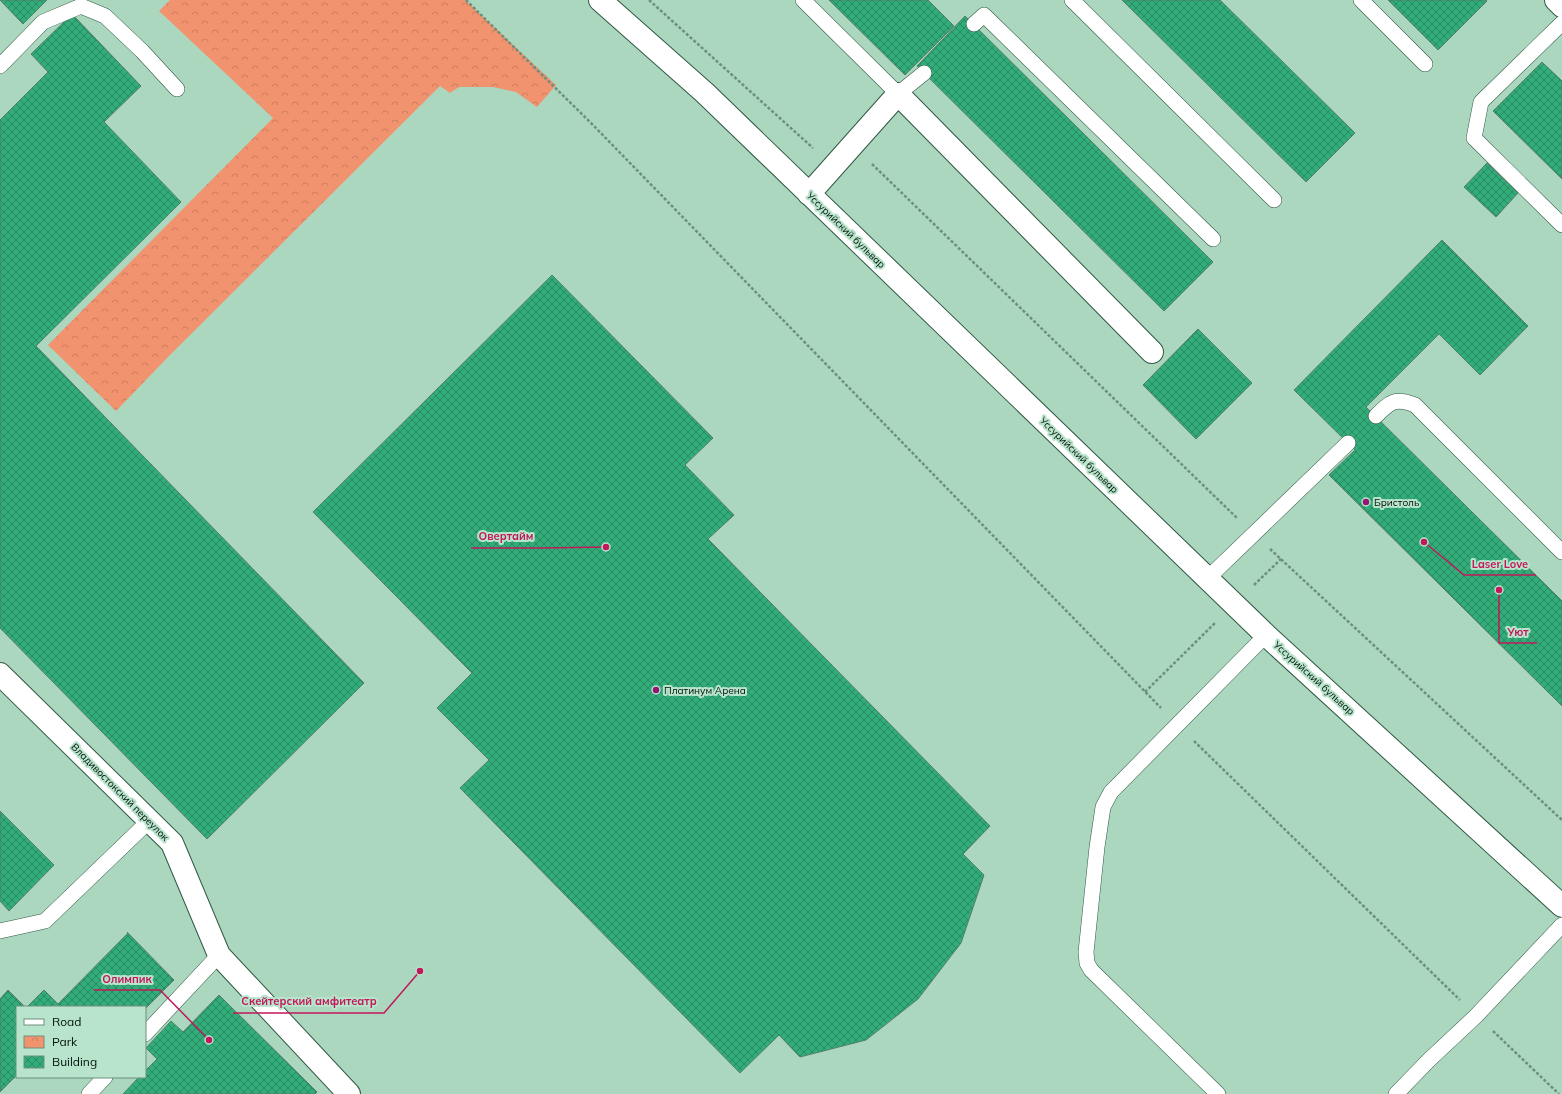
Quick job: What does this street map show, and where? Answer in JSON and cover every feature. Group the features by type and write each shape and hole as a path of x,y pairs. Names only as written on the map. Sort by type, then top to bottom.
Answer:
{"street":[{"name":"Уссурийский бульвар","path":"600,0 706,93 1234,605 1562,906"},
{"path":"1556,0 1562,6"},
{"path":"809,194 898,94 1152,352"},
{"name":"Владивостокский переулок","path":"0,674 172,843 219,955 349,1094"}],"lane":[{"path":"803,0 898,94 924,73"},
{"path":"1072,0 1274,200"},
{"path":"1361,0 1426,64"},
{"path":"0,66 43,22 82,6 105,16 142,51 177,89"},
{"path":"974,24 984,15 1213,239"},
{"path":"1562,23 1481,102 1474,138 1562,225"},
{"path":"1376,416 1390,403 1398,400 1415,405 1562,552"},
{"path":"1207,578 1348,443"},
{"path":"1218,1094 1091,970 1087,963 1086,952 1097,847 1105,803 1111,792 1266,635"},
{"path":"0,932 45,921 149,821"},
{"path":"1396,1094 1476,1016 1562,925"},
{"path":"146,1033 219,955"},
{"path":"89,1094 104,1078"}],"path":[{"path":"466,0 597,130 1177,725 1476,1016 1559,1094"},
{"path":"649,0 833,167"},
{"path":"853,145 1253,534 1562,820"},
{"path":"1145,692 1281,559"}],"green space":[{"path":"170,0 465,0 556,85 537,107 516,92 493,87 459,87 450,93 440,86 168,357 116,411 48,345 273,118 159,11"}],"building":[{"path":"0,0 47,0 23,24"},
{"path":"829,0 928,0 954,26 905,75"},
{"path":"1122,0 1220,0 1355,133 1306,182"},
{"path":"1388,0 1486,0 1487,1 1438,50"},
{"path":"72,14 141,86 104,122 181,202 36,346 364,683 207,839 0,628 0,120 48,72 31,54"},
{"path":"965,16 1213,262 1164,311 917,66"},
{"path":"1542,62 1562,81 1562,179 1493,111"},
{"path":"1487,163 1518,193 1496,217 1464,187"},
{"path":"1442,240 1528,326 1480,375 1439,334 1366,407 1562,601 1562,706 1329,475 1355,450 1294,390"},
{"name":"Платинум Арена","path":"552,275 713,438 685,465 734,515 708,539 990,826 963,854 984,875 961,943 918,999 866,1040 800,1057 779,1035 740,1073 460,788 489,760 437,708 472,673 313,512"},
{"path":"1198,329 1252,383 1196,439 1143,385"},
{"path":"0,811 54,865 9,911 0,901"},
{"path":"128,933 174,980 146,1008 146,1006 28,1006 44,990 58,1004"},
{"path":"8,990 24,1006 16,1006 16,1076 0,1092 0,999"},
{"path":"219,995 317,1092 315,1094 123,1094 138,1078 146,1078 146,1070 157,1059 146,1048 171,1021 183,1032"}],"place":[{"name":"Бристоль","path":"1366,502"},
{"name":"Laser Love","path":"1424,542"},
{"name":"Овертайм","path":"606,547"},
{"name":"Уют","path":"1499,590"},
{"name":"Платинум Арена","path":"656,690"},
{"name":"Скейтерский амфитеатр","path":"420,971"},
{"name":"Олимпик","path":"209,1040"}]}
